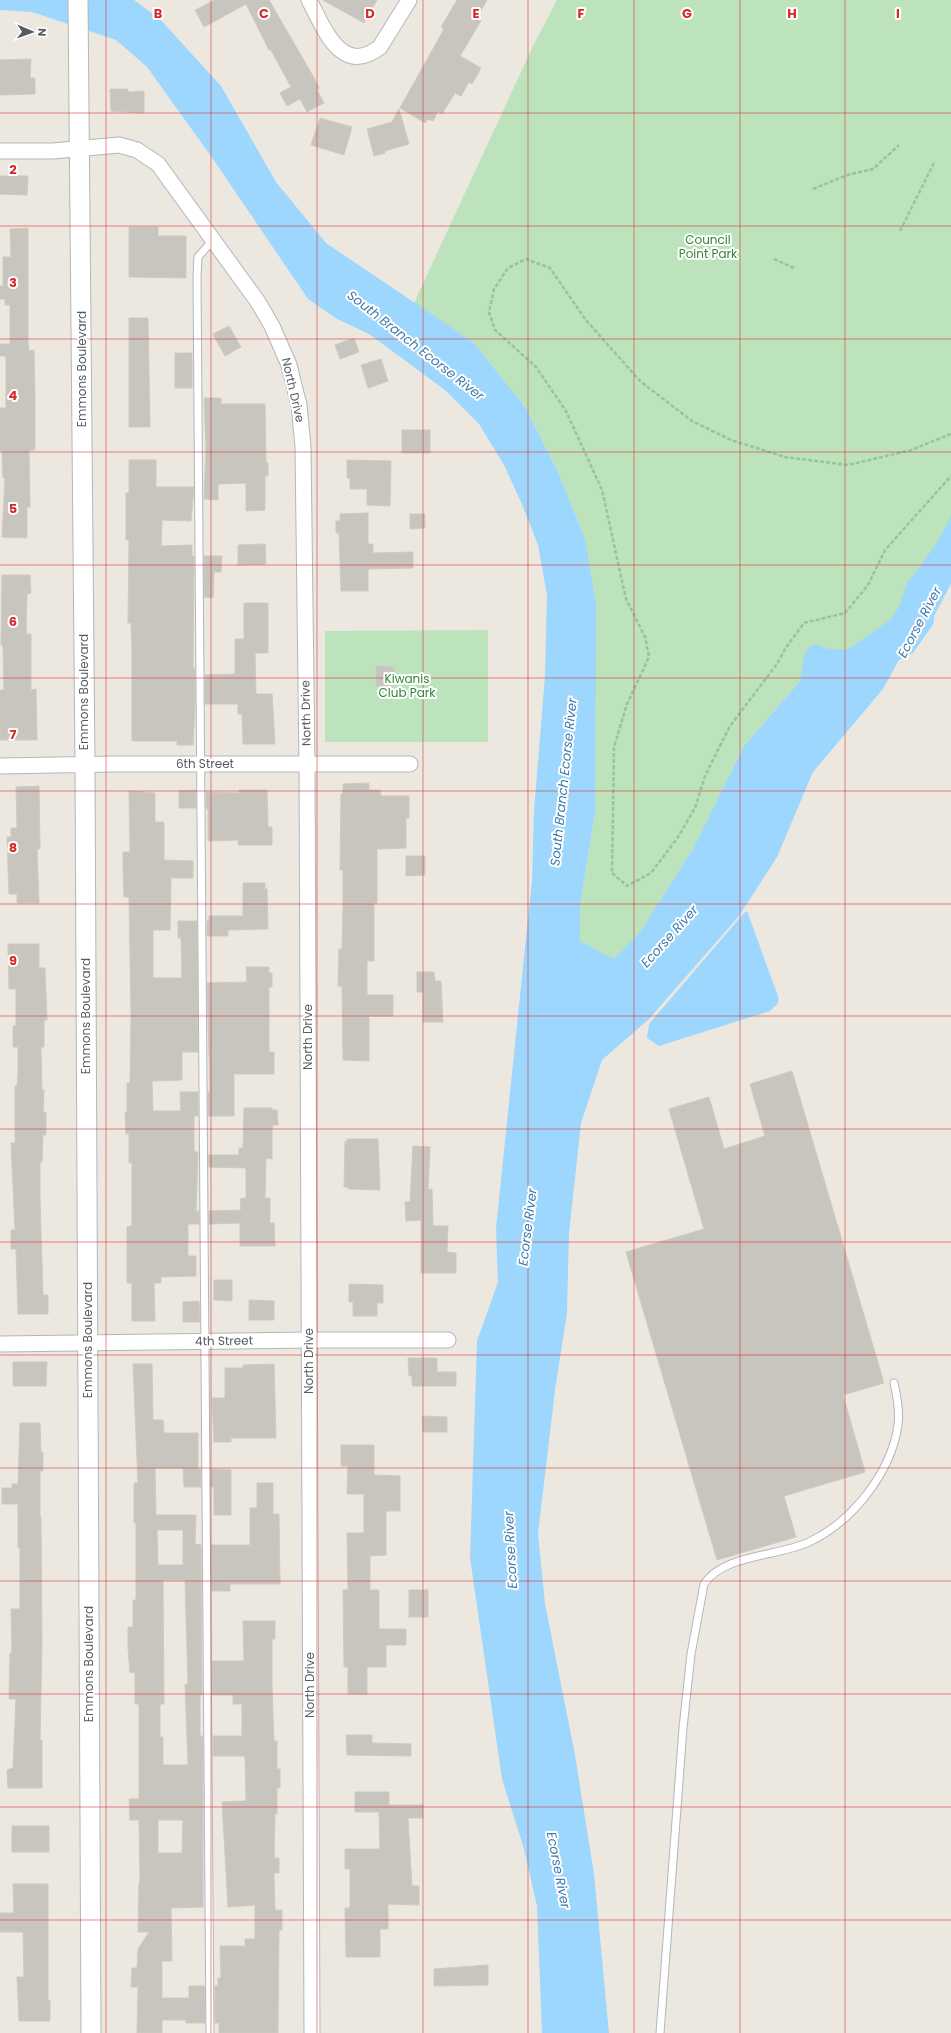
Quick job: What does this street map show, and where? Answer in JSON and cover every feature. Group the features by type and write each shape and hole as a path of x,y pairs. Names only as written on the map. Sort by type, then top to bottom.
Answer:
{"street":[{"name":"Emmons Boulevard","path":"78,0 88,1344 91,2033"},
{"path":"309,0 332,43 344,54 354,56 368,54 380,47 409,0"},
{"name":"North Drive","path":"0,151 80,149 119,145 137,150 150,157 165,172 254,297 272,326 289,365 299,405 303,447 306,764 312,2033"},
{"name":"6th Street","path":"0,766 410,764"},
{"name":"4th Street","path":"0,1344 309,1340 448,1340"}],"lane":[{"path":"210,2033 197,277 198,257 213,240"},
{"path":"660,2033 683,1728 691,1654 704,1584 710,1576 722,1567 808,1543 831,1530 854,1510 870,1491 892,1446 898,1425 898,1408 894,1383"}],"path":[{"path":"813,189 847,175 873,169 899,145"},
{"path":"900,231 935,161"},
{"path":"951,434 911,450 848,465 785,457 731,440 692,422 640,381 585,319 550,268 526,259 508,268 494,289 489,312 495,330 536,367 566,411 602,490 626,599 646,637 649,657 627,704 614,748 612,873 627,886 651,873 678,837 695,808 705,776 730,726 777,664 784,649 804,623 845,613 868,585 885,550 951,476"},
{"path":"774,259 794,268"}],"green space":[{"name":"Council Point Park","path":"557,0 951,0 951,562 899,660 800,681 744,746 694,847 640,932 614,959 580,941 580,906 595,813 585,539 559,474 526,408 473,342 414,303 533,46"},
{"name":"Kiwanis Club Park","path":"488,630 488,742 325,742 325,631"}],"water":[{"path":"0,0 134,0 160,19 221,86 276,182 326,243 473,342 526,408 559,474 585,539 596,604 595,813 580,906 580,941 614,959 640,932 694,847 744,746 800,681 804,656 809,647 815,644 828,649 844,650 853,646 890,620 899,607 907,582 914,575 938,541 951,516 951,584 934,616 934,623 913,653 899,660 883,689 813,772 777,857 739,916 649,1019 602,1060 581,1123 569,1233 567,1313 555,1390 538,1534 545,1604 575,1755 594,1874 609,2033 542,2033 537,1906 524,1849 502,1779 470,1558 477,1341 498,1282 496,1228 532,880 534,811 545,676 547,595 538,545 504,465 479,424 445,390 369,334 337,319 308,299 213,159 147,67 116,40 32,12 0,10"},
{"path":"747,911 778,996 777,1005 770,1011 659,1046 647,1038 649,1024"}],"building":[{"path":"215,0 269,0 313,76 319,88 317,90 324,103 307,112 300,99 287,106 280,93 291,87 271,50 269,50 246,4 204,27 195,10"},
{"path":"323,0 377,0 364,23"},
{"path":"457,0 487,0 476,19 481,21 460,56 481,68 472,84 469,82 461,96 455,93 442,114 438,111 433,121 428,119 425,123 400,108 444,29 441,27"},
{"path":"31,59 30,78 35,78 35,94 0,95 0,60"},
{"path":"110,89 128,89 128,92 144,91 144,113 111,111"},
{"path":"399,109 409,144 374,156 367,129 392,122"},
{"path":"320,118 352,127 344,155 311,145"},
{"path":"0,176 28,176 27,195 0,194"},
{"path":"129,227 158,227 158,236 186,236 186,278 129,277"},
{"path":"28,228 28,343 29,351 34,350 35,450 29,450 30,507 27,507 27,538 2,537 5,478 3,478 2,451 0,451 0,408 6,408 6,356 0,356 0,344 10,344 10,305 5,305 5,299 0,299 0,286 3,286 3,257 11,257 10,229"},
{"path":"129,318 148,318 150,427 129,427"},
{"path":"229,326 241,347 225,356 213,334"},
{"path":"354,338 359,352 340,359 335,345"},
{"path":"175,353 192,353 192,388 175,388"},
{"path":"381,359 388,381 368,388 361,365"},
{"path":"204,398 221,398 221,404 265,404 266,463 268,463 268,476 265,476 265,510 246,511 246,483 218,484 218,500 204,499 206,447"},
{"path":"402,430 430,430 430,453 402,453"},
{"path":"129,460 156,460 156,487 194,487 191,521 162,520 161,546 192,545 192,556 194,556 193,669 195,669 195,705 193,745 177,745 177,741 132,741 132,652 131,623 128,623 129,540 126,540 126,493 129,493"},
{"path":"347,460 391,461 390,506 367,505 367,489 350,489 350,478 347,478"},
{"path":"368,513 368,544 373,544 373,553 413,552 413,568 368,569 368,591 341,591 339,533 336,533 336,521 340,521 340,514"},
{"path":"410,514 425,514 425,528 410,529"},
{"path":"265,544 266,564 238,565 238,545"},
{"path":"204,556 222,556 221,572 214,572 213,598 204,597"},
{"path":"2,575 30,575 31,593 27,594 26,634 31,634 31,690 36,689 37,740 0,740 0,690 4,690 3,645 1,645"},
{"path":"244,603 268,603 268,653 255,653 256,694 272,694 275,744 243,744 242,714 238,714 238,704 205,704 205,675 235,674 235,639 244,639"},
{"path":"376,666 394,667 394,686 376,686"},
{"path":"369,783 369,790 380,790 381,796 409,796 409,818 406,818 406,848 377,849 377,903 374,903 374,961 367,961 367,995 393,995 393,1016 369,1016 369,1061 343,1060 342,986 338,986 339,949 342,949 343,909 343,870 340,870 341,794 343,794 343,784"},
{"path":"39,786 40,849 37,849 39,903 17,903 17,894 9,894 7,837 11,837 11,828 17,828 16,787"},
{"path":"196,790 196,808 179,808 179,791"},
{"path":"239,790 267,790 268,827 272,827 272,845 238,845 238,840 208,841 208,810 206,808 206,792 239,793"},
{"path":"129,791 155,793 155,822 164,822 164,860 193,861 193,878 171,878 170,930 153,930 153,978 182,978 181,938 178,938 178,921 197,921 198,1052 182,1052 182,1080 152,1081 153,1111 181,1111 180,1092 198,1092 198,1116 194,1116 194,1152 198,1152 196,1211 199,1211 199,1224 188,1224 188,1256 196,1256 196,1276 161,1277 161,1283 154,1283 155,1321 132,1321 132,1283 127,1283 127,1227 132,1226 132,1163 129,1163 129,1134 126,1134 125,1112 127,1112 127,1083 130,1083 131,1015 129,897 124,897 123,852 130,852"},
{"path":"406,856 425,856 425,875 406,876"},
{"path":"243,883 265,883 265,889 267,889 268,929 228,930 228,936 207,936 207,921 209,921 209,916 243,916"},
{"path":"8,944 39,944 39,968 45,968 47,1020 44,1020 44,1047 41,1047 42,1090 44,1090 43,1112 46,1112 46,1135 43,1135 42,1162 40,1162 40,1199 43,1295 48,1295 48,1314 18,1314 16,1249 11,1249 11,1230 15,1230 11,1143 15,1143 15,1086 17,1086 18,1073 18,1047 13,1047 13,1026 16,1026 16,989 9,989"},
{"path":"246,967 269,967 269,973 272,973 272,987 269,987 269,1052 274,1052 274,1074 234,1074 234,1116 208,1116 208,1092 210,1092 207,983 247,982"},
{"path":"417,972 434,972 435,981 441,981 443,1022 423,1022 423,992 417,992"},
{"path":"792,1071 884,1383 843,1395 865,1472 784,1496 796,1537 717,1560 626,1252 704,1229 669,1109 709,1097 724,1149 765,1136 750,1084"},
{"path":"244,1108 272,1108 272,1110 277,1110 278,1125 273,1125 272,1129 272,1159 266,1158 265,1198 270,1198 270,1223 274,1223 275,1246 240,1246 240,1223 209,1224 209,1211 241,1210 240,1199 246,1198 246,1168 209,1167 208,1155 239,1155 239,1148 243,1148"},
{"path":"347,1139 378,1139 380,1190 348,1189 348,1187 344,1187 345,1141 347,1142"},
{"path":"413,1146 430,1147 428,1190 432,1189 433,1226 448,1226 447,1252 456,1253 456,1273 421,1273 421,1220 406,1221 405,1202 410,1202"},
{"path":"214,1280 232,1280 232,1301 214,1300"},
{"path":"349,1284 383,1285 383,1303 377,1303 377,1316 353,1316 353,1302 349,1302"},
{"path":"249,1300 274,1301 274,1320 249,1320"},
{"path":"199,1301 200,1322 183,1322 183,1302"},
{"path":"408,1358 437,1358 437,1372 456,1372 456,1386 412,1386 412,1376 409,1376"},
{"path":"13,1362 47,1362 46,1386 13,1386"},
{"path":"133,1364 152,1364 153,1420 163,1420 164,1433 198,1433 198,1469 201,1469 201,1487 184,1487 183,1468 155,1468 156,1515 196,1515 195,1544 201,1545 202,1695 200,1695 200,1736 203,1736 203,1907 171,1908 172,1961 162,1961 162,1998 189,1998 189,1986 205,1986 205,2023 186,2023 186,2020 162,2020 162,2033 137,2033 138,1987 131,1987 132,1968 137,1968 138,1949 149,1932 138,1932 140,1882 139,1820 130,1820 129,1799 139,1799 139,1704 135,1704 135,1672 130,1673 128,1648 128,1627 133,1627 133,1600 136,1600 136,1523 134,1523 134,1483 138,1483","holes":["157,1530 183,1530 183,1565 158,1565","163,1580 185,1580 188,1684 185,1684 188,1765 163,1765 163,1737 160,1737 160,1704 164,1704","158,1820 183,1820 182,1853 158,1853"]},
{"path":"274,1364 276,1438 231,1438 231,1442 214,1442 212,1398 225,1398 225,1368 243,1368 243,1365"},
{"path":"422,1416 447,1417 447,1432 423,1432"},
{"path":"20,1423 40,1423 41,1452 43,1452 43,1471 40,1471 42,1643 40,1740 42,1740 42,1788 8,1788 7,1770 13,1768 16,1699 9,1699 10,1653 12,1653 11,1609 20,1609 20,1548 18,1548 18,1504 2,1504 2,1488 12,1488 12,1484 18,1484"},
{"path":"341,1445 374,1445 374,1475 400,1476 400,1511 386,1511 386,1555 370,1556 370,1590 379,1590 379,1629 406,1629 406,1645 386,1645 386,1667 367,1667 367,1694 348,1694 348,1667 344,1667 343,1590 348,1590 347,1533 364,1533 364,1494 347,1494 348,1466 341,1466"},
{"path":"211,1469 231,1470 231,1515 214,1515 214,1487 211,1487"},
{"path":"257,1483 273,1483 273,1514 279,1514 280,1584 230,1584 230,1591 212,1591 211,1545 250,1545 250,1508 257,1508"},
{"path":"409,1590 428,1590 428,1617 409,1617"},
{"path":"243,1621 275,1621 275,1639 272,1639 272,1686 274,1741 277,1741 277,1769 280,1769 280,1788 277,1788 274,1858 279,1858 279,1873 274,1873 275,1910 282,1910 282,1930 279,1930 278,2033 219,2033 219,2023 215,2023 215,1986 218,1986 218,1978 221,1978 220,1946 245,1946 245,1939 255,1939 255,1905 228,1907 222,1802 246,1801 245,1756 213,1756 213,1736 242,1736 242,1704 233,1704 233,1695 212,1695 212,1661 244,1661"},
{"path":"346,1735 372,1735 372,1743 411,1744 411,1756 347,1755"},
{"path":"355,1792 389,1792 389,1805 423,1805 423,1818 408,1818 412,1886 419,1886 419,1905 388,1904 388,1929 380,1929 380,1957 346,1957 345,1908 350,1908 350,1869 345,1869 345,1849 380,1849 379,1812 355,1812"},
{"path":"12,1826 49,1826 49,1852 12,1852"},
{"path":"13,1884 48,1884 48,2000 50,2000 50,2021 19,2021 17,1977 24,1977 23,1932 0,1932 0,1913 14,1913"},
{"path":"488,1965 488,1985 434,1986 434,1969"}],"water label":[{"name":"South Branch Ecorse River","path":"416,345"},
{"name":"Ecorse River","path":"919,622"},
{"name":"South Branch Ecorse River","path":"563,782"},
{"name":"Ecorse River","path":"669,936"},
{"name":"Ecorse River","path":"527,1227"},
{"name":"Ecorse River","path":"510,1550"},
{"name":"Ecorse River","path":"559,1870"}]}
